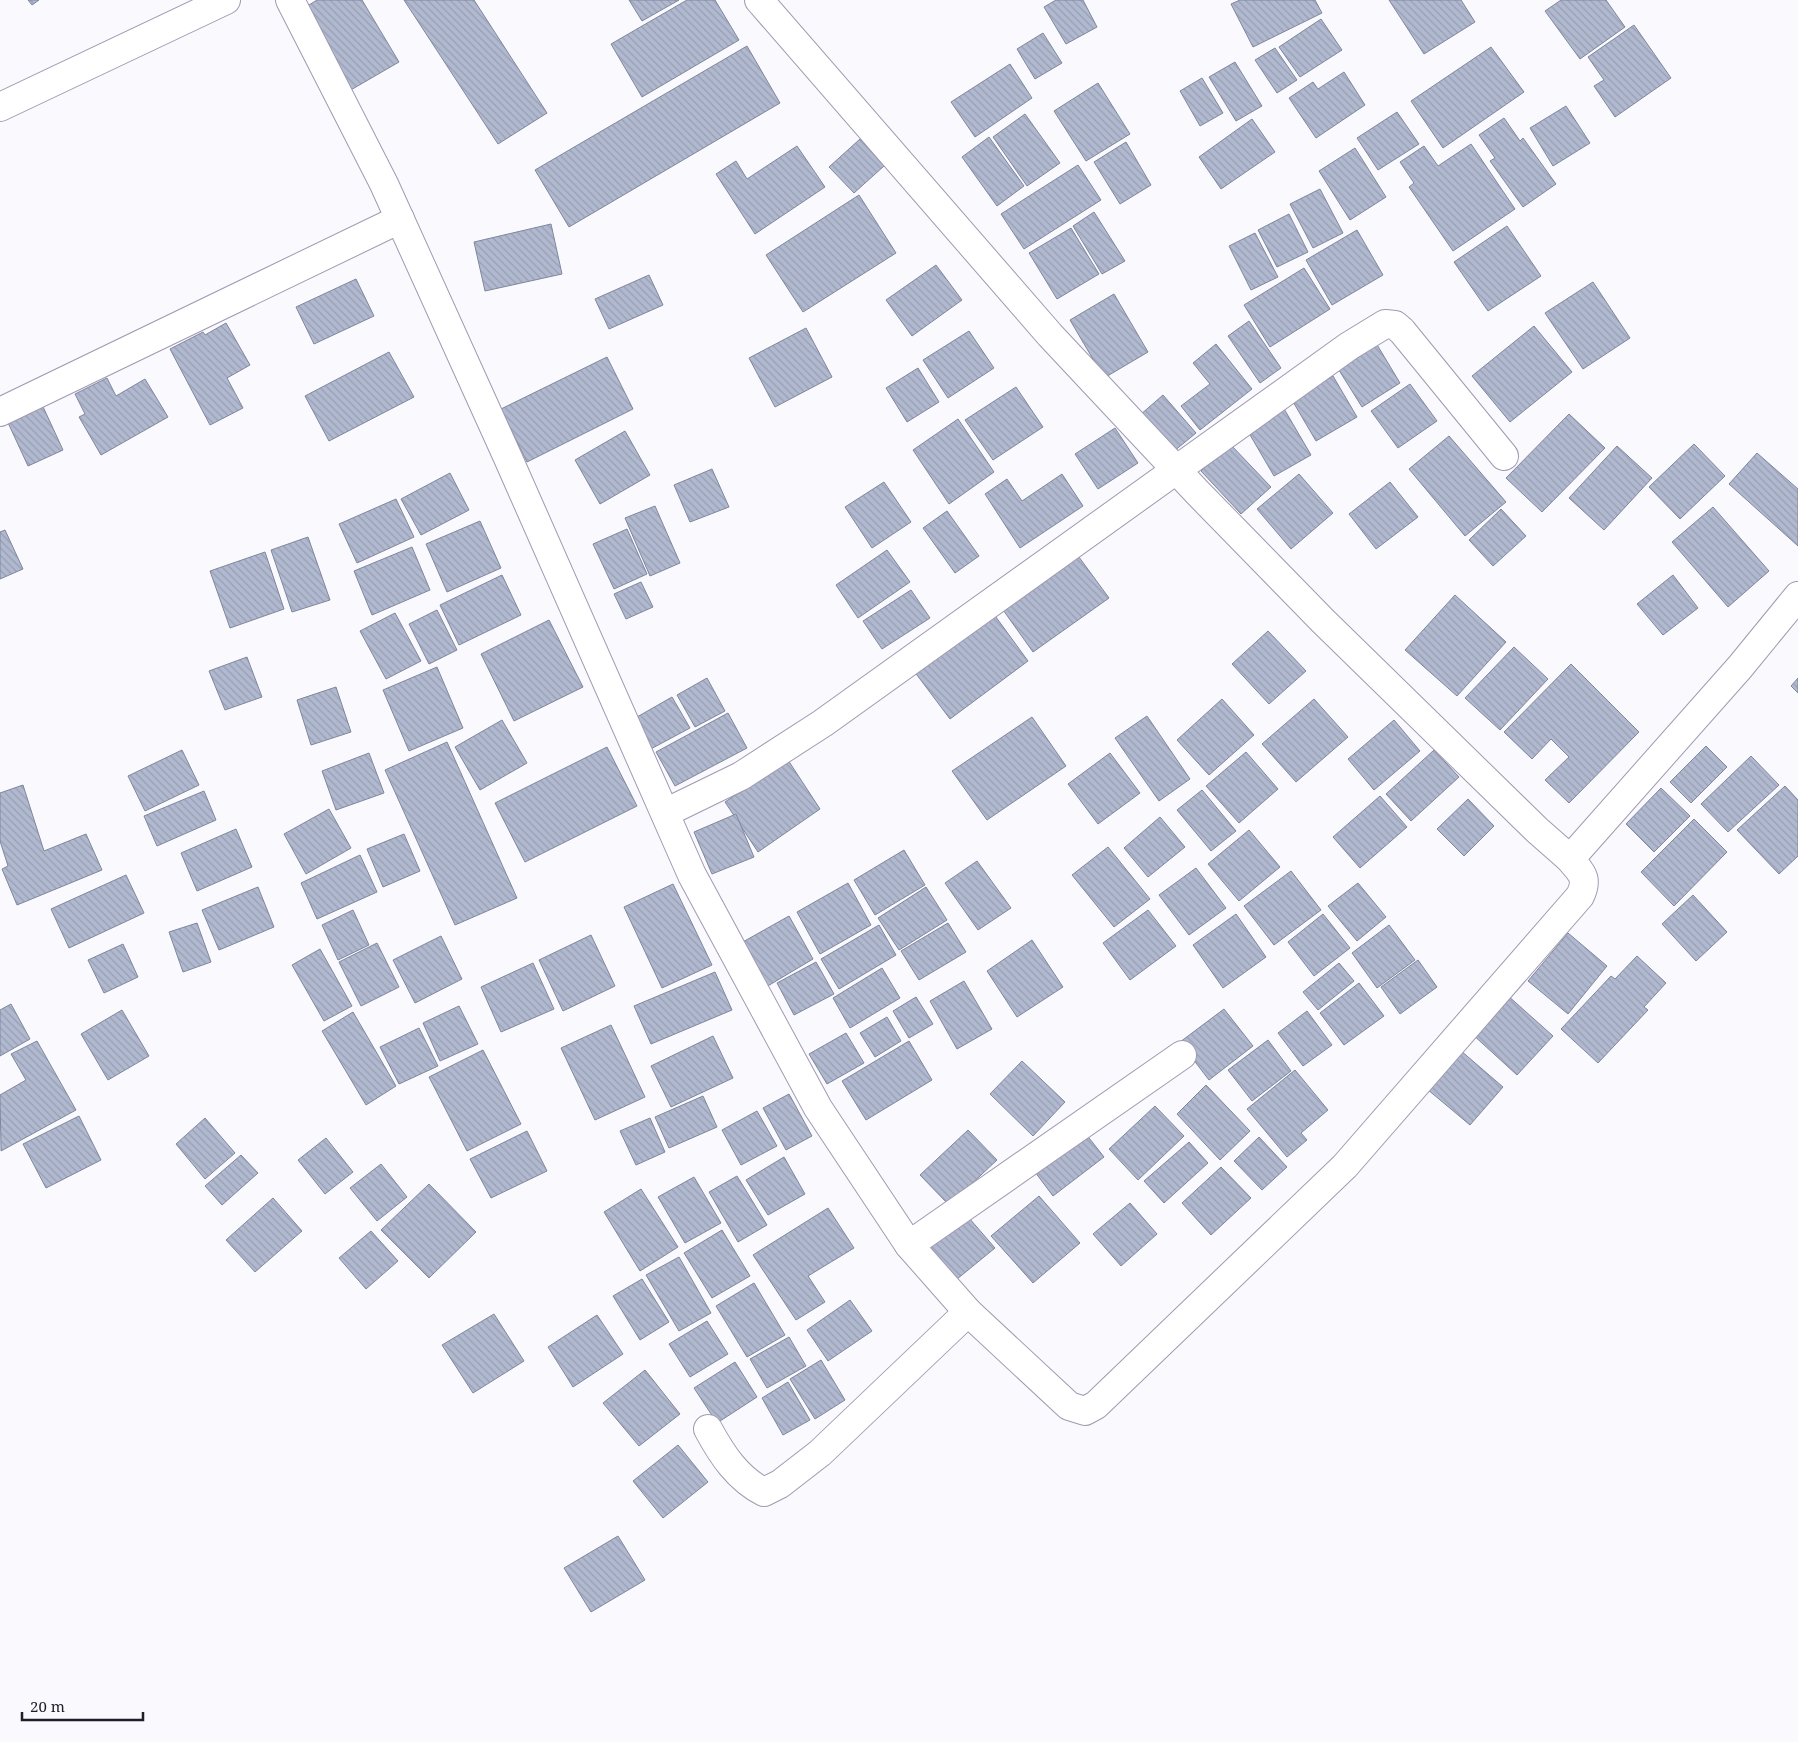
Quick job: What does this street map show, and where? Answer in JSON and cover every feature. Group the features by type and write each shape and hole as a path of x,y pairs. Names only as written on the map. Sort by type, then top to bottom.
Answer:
{"street":[{"path":"0,107 226,0"},
{"path":"290,0 384,184 508,458 692,875 818,1108 909,1245 968,1312 1069,1406 1085,1411 1096,1405 1345,1166 1572,907 1585,886 1585,878 1570,859 1537,830 1322,621 1176,469 1050,335 759,0"},
{"path":"0,412 400,219"},
{"path":"664,813 741,776 823,723 1349,346 1385,324 1395,325 1402,332 1504,456"},
{"path":"1570,859 1740,667 1798,596"},
{"path":"909,1245 1182,1055"},
{"path":"708,1429 720,1452 748,1484 764,1492 780,1484 820,1452 968,1312"}],"building":[{"path":"28,0 39,0 32,5"},
{"path":"317,0 362,0 399,62 349,91 301,10"},
{"path":"404,0 474,0 547,113 498,144"},
{"path":"629,0 679,0 642,21"},
{"path":"687,0 715,0 739,40 642,97 611,44"},
{"path":"1056,0 1083,0 1097,27 1066,44 1044,7"},
{"path":"1240,0 1315,0 1322,13 1253,47 1231,4"},
{"path":"1389,0 1461,0 1475,22 1424,54"},
{"path":"1561,0 1606,0 1625,27 1580,59 1545,11"},
{"path":"1321,19 1342,50 1300,77 1279,47"},
{"path":"1634,25 1671,78 1615,117 1594,86 1604,80 1588,57"},
{"path":"1043,33 1062,63 1035,79 1017,49"},
{"path":"747,46 780,103 569,227 535,170"},
{"path":"1491,47 1524,92 1443,148 1411,101"},
{"path":"1275,48 1297,80 1277,93 1255,60"},
{"path":"1235,62 1262,106 1236,121 1209,77"},
{"path":"1010,64 1032,98 975,137 951,102"},
{"path":"1344,72 1365,105 1316,138 1289,98 1313,82 1318,89"},
{"path":"1202,78 1223,113 1200,126 1180,91"},
{"path":"1098,83 1130,134 1086,161 1054,111"},
{"path":"1566,106 1590,143 1553,166 1530,128"},
{"path":"1397,112 1419,144 1378,170 1357,138"},
{"path":"1025,114 1060,163 1027,186 993,137"},
{"path":"1504,118 1520,141 1523,138 1556,184 1523,207 1490,161 1495,158 1479,135"},
{"path":"1252,119 1275,152 1221,189 1199,157"},
{"path":"989,137 1024,186 997,206 962,157"},
{"path":"860,139 884,166 854,193 829,167"},
{"path":"1126,142 1151,185 1120,204 1094,162"},
{"path":"1471,144 1515,209 1453,251 1409,187 1414,183 1400,162 1424,146 1438,166"},
{"path":"797,146 825,187 755,234 716,174 736,161 747,179"},
{"path":"1355,148 1386,197 1350,220 1319,171"},
{"path":"1078,165 1101,200 1024,249 1001,214"},
{"path":"1320,189 1343,233 1313,248 1290,204"},
{"path":"859,195 896,253 803,312 766,255"},
{"path":"1094,212 1125,261 1102,274 1073,226"},
{"path":"1289,214 1308,252 1277,267 1258,230"},
{"path":"551,224 562,274 485,291 474,242"},
{"path":"1507,226 1541,276 1488,311 1454,262"},
{"path":"1071,228 1099,274 1057,299 1029,253"},
{"path":"1357,230 1383,275 1332,305 1306,260"},
{"path":"1255,233 1278,277 1251,290 1229,246"},
{"path":"936,265 962,300 912,336 886,300"},
{"path":"1304,268 1330,309 1270,347 1244,305"},
{"path":"649,275 663,305 609,329 595,299"},
{"path":"356,279 374,316 314,344 296,307"},
{"path":"1593,282 1630,338 1583,369 1545,313"},
{"path":"1114,294 1148,352 1104,378 1070,320"},
{"path":"1249,321 1281,368 1260,383 1228,336"},
{"path":"226,323 250,365 227,378 243,408 210,425 170,349 203,332 205,335"},
{"path":"1534,326 1572,372 1510,422 1472,376"},
{"path":"806,328 832,377 775,407 749,358"},
{"path":"969,331 994,368 948,398 923,360"},
{"path":"1376,343 1400,383 1362,407 1337,367"},
{"path":"1216,344 1252,389 1200,430 1181,406 1210,384 1193,363"},
{"path":"389,352 414,397 329,441 305,396"},
{"path":"607,357 633,409 527,462 501,409"},
{"path":"918,368 939,402 907,422 886,388"},
{"path":"1333,376 1357,417 1316,441 1292,400"},
{"path":"107,378 116,396 145,379 168,417 101,455 79,417 85,414 75,394"},
{"path":"1410,384 1437,421 1398,448 1371,411"},
{"path":"1016,387 1043,427 993,460 965,420"},
{"path":"1163,395 1196,433 1173,452 1140,415"},
{"path":"39,398 63,450 28,466 4,414"},
{"path":"1283,407 1311,455 1274,476 1246,428"},
{"path":"1569,414 1605,448 1542,512 1506,478"},
{"path":"958,419 994,472 949,504 913,450"},
{"path":"1115,428 1138,463 1098,489 1075,454"},
{"path":"625,431 650,475 600,504 575,460"},
{"path":"1449,436 1506,502 1465,536 1409,469"},
{"path":"1230,444 1271,487 1241,514 1201,471"},
{"path":"1694,444 1725,476 1680,519 1649,487"},
{"path":"1617,446 1652,478 1604,530 1569,498"},
{"path":"1757,453 1798,489 1798,546 1729,484"},
{"path":"712,469 729,507 690,522 674,485"},
{"path":"450,473 469,510 421,535 401,499"},
{"path":"1062,474 1083,506 1020,548 985,494 1007,479 1022,501"},
{"path":"1299,474 1333,513 1291,549 1257,509"},
{"path":"884,482 911,522 872,548 845,507"},
{"path":"1390,482 1418,517 1376,549 1349,514"},
{"path":"396,499 414,537 357,563 339,524"},
{"path":"655,506 680,563 650,576 625,518"},
{"path":"1713,507 1769,571 1728,607 1672,542"},
{"path":"1501,509 1526,536 1493,566 1469,540"},
{"path":"947,511 979,556 955,573 923,528"},
{"path":"480,521 501,568 447,592 426,544"},
{"path":"627,529 647,574 614,589 593,544"},
{"path":"5,530 23,569 0,579 0,532"},
{"path":"308,537 330,600 292,612 271,550"},
{"path":"412,547 430,590 372,615 354,571"},
{"path":"887,550 910,582 858,618 836,585"},
{"path":"265,552 284,609 230,628 210,571"},
{"path":"1076,553 1109,598 1033,652 1001,607"},
{"path":"502,575 521,615 459,645 440,605"},
{"path":"1673,575 1698,608 1663,635 1637,604"},
{"path":"641,582 653,607 626,619 614,594"},
{"path":"911,590 930,618 882,649 863,621"},
{"path":"1455,595 1506,642 1457,696 1405,650"},
{"path":"437,610 457,650 429,664 409,624"},
{"path":"395,613 421,661 386,679 360,631"},
{"path":"993,613 1028,661 950,719 914,671"},
{"path":"549,620 583,687 514,721 481,654"},
{"path":"1268,631 1306,671 1269,704 1232,664"},
{"path":"1514,647 1548,679 1500,730 1465,698"},
{"path":"247,657 262,697 225,710 209,671"},
{"path":"1571,664 1639,732 1569,803 1545,780 1569,757 1551,739 1532,759 1504,732"},
{"path":"437,667 463,728 409,751 383,690"},
{"path":"707,678 725,711 695,727 677,695"},
{"path":"1798,678 1798,693 1791,686"},
{"path":"336,687 351,732 311,745 297,700"},
{"path":"672,697 690,728 647,751 630,721"},
{"path":"1222,699 1254,735 1209,775 1177,740"},
{"path":"1314,699 1348,737 1296,782 1262,744"},
{"path":"728,713 747,748 675,786 656,752"},
{"path":"1147,716 1190,779 1159,801 1115,738"},
{"path":"1032,717 1066,766 987,820 952,771"},
{"path":"502,720 527,763 480,790 455,747"},
{"path":"1394,720 1420,751 1374,790 1348,759"},
{"path":"447,742 517,898 455,925 385,770"},
{"path":"1706,746 1727,767 1691,803 1670,782"},
{"path":"607,747 637,806 525,862 495,803"},
{"path":"182,750 199,785 145,811 128,776"},
{"path":"1434,750 1459,777 1411,821 1386,794"},
{"path":"1246,752 1278,789 1239,823 1206,786"},
{"path":"369,753 384,793 336,810 322,771"},
{"path":"1110,753 1140,793 1098,824 1068,784"},
{"path":"1751,756 1779,785 1728,832 1701,804"},
{"path":"788,760 820,809 758,852 725,802"},
{"path":"23,785 44,851 86,834 102,870 17,905 2,869 8,866 0,841 0,793"},
{"path":"1785,786 1798,800 1798,856 1779,874 1737,830"},
{"path":"1661,788 1690,816 1654,852 1626,824"},
{"path":"1202,790 1236,831 1211,851 1177,810"},
{"path":"204,791 216,820 157,846 144,816"},
{"path":"1380,796 1407,827 1360,868 1333,837"},
{"path":"1468,799 1494,826 1464,856 1437,829"},
{"path":"329,809 351,848 306,874 284,834"},
{"path":"736,814 754,857 712,874 694,832"},
{"path":"1160,817 1185,847 1148,877 1124,848"},
{"path":"1694,819 1727,852 1674,906 1641,872"},
{"path":"236,829 252,867 197,891 181,853"},
{"path":"1249,830 1280,867 1239,901 1208,864"},
{"path":"404,834 420,871 383,887 367,849"},
{"path":"1108,847 1150,899 1114,927 1072,875"},
{"path":"904,850 925,885 875,915 854,880"},
{"path":"360,855 377,892 317,919 301,883"},
{"path":"977,861 1011,908 978,930 945,883"},
{"path":"1196,868 1226,908 1189,935 1159,895"},
{"path":"1291,871 1321,910 1274,945 1244,906"},
{"path":"126,875 144,913 69,948 51,909"},
{"path":"848,883 871,925 820,954 797,912"},
{"path":"1358,883 1386,917 1357,941 1328,906"},
{"path":"673,884 712,965 662,988 624,907"},
{"path":"258,887 274,927 219,950 202,910"},
{"path":"926,887 947,920 899,950 878,918"},
{"path":"1693,895 1727,932 1696,961 1662,924"},
{"path":"353,910 369,945 338,960 322,925"},
{"path":"1148,910 1176,946 1130,980 1103,943"},
{"path":"1236,914 1266,957 1223,988 1193,945"},
{"path":"1323,914 1350,948 1314,976 1288,942"},
{"path":"789,916 813,959 766,987 741,943"},
{"path":"197,923 211,962 183,972 169,932"},
{"path":"948,923 966,952 919,980 901,951"},
{"path":"879,925 896,955 839,989 821,959"},
{"path":"1389,925 1415,960 1377,988 1352,953"},
{"path":"1568,933 1607,966 1568,1014 1528,981"},
{"path":"591,935 615,986 563,1011 539,960"},
{"path":"441,936 462,979 415,1003 393,960"},
{"path":"1032,940 1063,987 1017,1017 987,971"},
{"path":"377,943 399,987 361,1006 339,962"},
{"path":"123,944 138,977 104,993 88,960"},
{"path":"320,949 352,1006 324,1021 292,965"},
{"path":"1637,956 1666,983 1644,1007 1648,1010 1598,1063 1561,1029 1611,976 1615,979"},
{"path":"1418,960 1437,987 1400,1014 1381,987"},
{"path":"816,962 834,994 794,1015 777,983"},
{"path":"533,963 554,1009 501,1032 481,987"},
{"path":"1339,963 1354,981 1318,1010 1303,992"},
{"path":"882,968 900,998 850,1028 833,998"},
{"path":"715,972 732,1010 651,1044 634,1006"},
{"path":"964,981 992,1029 957,1049 930,1001"},
{"path":"1359,983 1384,1016 1344,1045 1320,1013"},
{"path":"1506,994 1553,1036 1517,1075 1471,1033"},
{"path":"916,997 933,1024 909,1038 893,1011"},
{"path":"11,1004 30,1039 0,1056 0,1010"},
{"path":"459,1006 478,1044 440,1061 423,1023"},
{"path":"1224,1009 1253,1046 1209,1080 1180,1042"},
{"path":"122,1010 149,1056 108,1080 81,1034"},
{"path":"1307,1011 1332,1045 1303,1066 1278,1033"},
{"path":"353,1012 396,1086 366,1105 322,1031"},
{"path":"887,1017 901,1041 875,1057 860,1033"},
{"path":"611,1025 645,1097 595,1120 561,1048"},
{"path":"419,1028 438,1066 399,1084 380,1047"},
{"path":"846,1033 864,1063 827,1084 809,1054"},
{"path":"713,1036 733,1078 671,1107 651,1066"},
{"path":"1268,1040 1291,1071 1252,1101 1228,1070"},
{"path":"37,1041 76,1110 1,1151 0,1095 26,1080 11,1054"},
{"path":"909,1041 932,1080 866,1120 842,1081"},
{"path":"483,1050 521,1124 467,1151 429,1077"},
{"path":"1460,1050 1503,1087 1470,1125 1427,1089"},
{"path":"1022,1061 1065,1102 1033,1136 990,1094"},
{"path":"1295,1070 1328,1110 1301,1133 1307,1140 1287,1157 1247,1109"},
{"path":"1206,1085 1250,1131 1220,1160 1177,1114"},
{"path":"789,1094 812,1136 786,1150 763,1108"},
{"path":"703,1096 717,1127 669,1148 655,1117"},
{"path":"1155,1106 1184,1136 1138,1180 1109,1149"},
{"path":"757,1111 777,1146 741,1165 722,1130"},
{"path":"79,1116 101,1160 46,1188 23,1144"},
{"path":"205,1118 235,1153 205,1179 176,1144"},
{"path":"650,1118 665,1152 636,1165 620,1131"},
{"path":"1082,1129 1104,1157 1053,1196 1032,1168"},
{"path":"968,1130 997,1160 949,1205 920,1175"},
{"path":"527,1131 547,1171 491,1198 470,1159"},
{"path":"1259,1137 1287,1167 1262,1190 1234,1161"},
{"path":"326,1138 353,1172 325,1194 298,1160"},
{"path":"1189,1142 1208,1163 1164,1203 1144,1181"},
{"path":"241,1155 258,1173 222,1205 205,1186"},
{"path":"784,1157 805,1194 768,1215 746,1180"},
{"path":"381,1164 407,1197 377,1221 350,1188"},
{"path":"1221,1167 1251,1198 1211,1235 1182,1203"},
{"path":"737,1176 767,1225 738,1242 709,1192"},
{"path":"694,1177 721,1223 685,1243 658,1197"},
{"path":"429,1184 476,1232 429,1278 381,1230"},
{"path":"641,1189 678,1247 640,1271 604,1212"},
{"path":"1039,1196 1080,1243 1033,1283 991,1236"},
{"path":"273,1198 302,1231 255,1272 226,1240"},
{"path":"1130,1203 1157,1234 1121,1266 1093,1234"},
{"path":"828,1208 854,1248 808,1276 825,1302 796,1320 753,1255"},
{"path":"963,1211 995,1248 951,1284 920,1247"},
{"path":"722,1230 750,1276 712,1298 684,1253"},
{"path":"371,1231 398,1261 366,1289 339,1258"},
{"path":"679,1257 711,1313 679,1331 646,1275"},
{"path":"642,1279 669,1322 640,1340 613,1296"},
{"path":"754,1283 785,1335 747,1357 716,1306"},
{"path":"850,1300 872,1331 828,1361 807,1330"},
{"path":"494,1314 524,1361 473,1393 442,1345"},
{"path":"597,1315 623,1354 573,1387 548,1347"},
{"path":"707,1321 728,1354 690,1377 669,1344"},
{"path":"789,1337 806,1366 767,1388 750,1359"},
{"path":"821,1360 845,1400 815,1419 790,1379"},
{"path":"735,1362 757,1397 717,1423 694,1388"},
{"path":"645,1370 680,1414 639,1446 603,1403"},
{"path":"788,1382 810,1420 783,1435 762,1398"},
{"path":"678,1445 708,1482 663,1518 633,1481"},
{"path":"618,1536 645,1580 591,1612 564,1568"}]}
